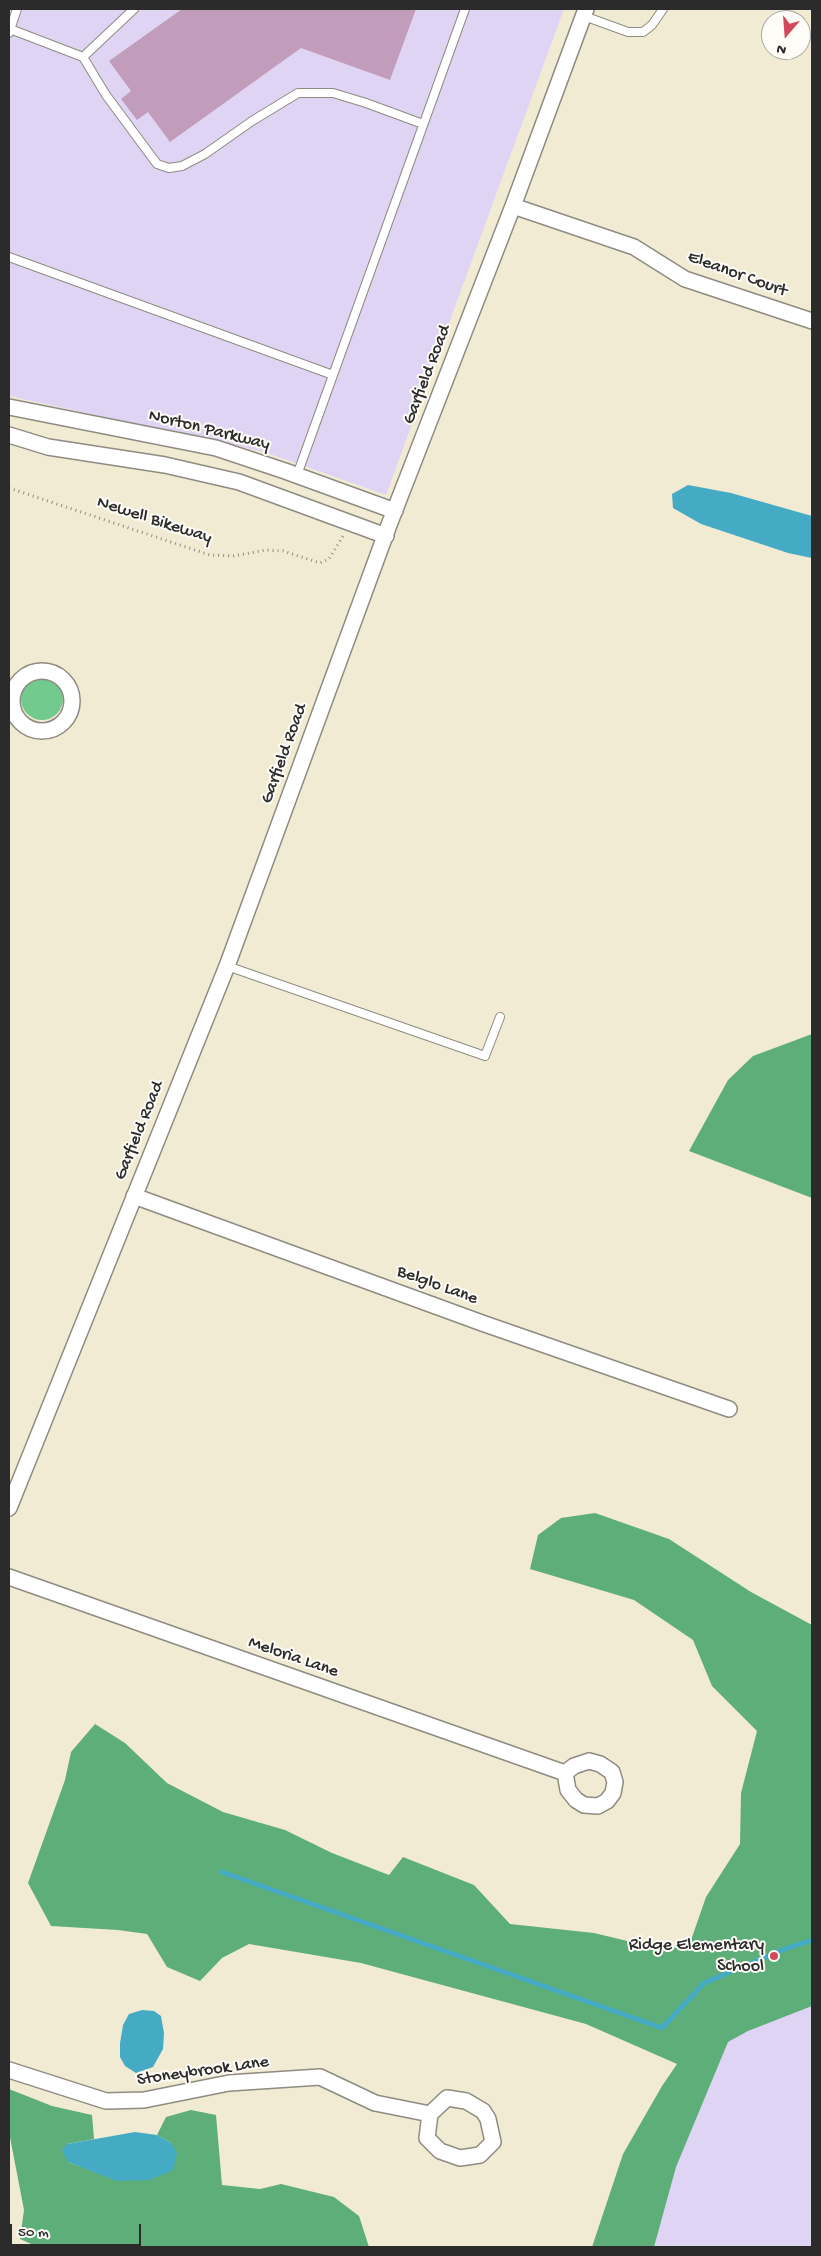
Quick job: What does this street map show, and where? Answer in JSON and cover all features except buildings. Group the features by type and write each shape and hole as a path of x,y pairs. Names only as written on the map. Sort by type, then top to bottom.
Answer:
{"street":[{"name":"Garfield Road","path":"9,1508 227,966 395,511 513,206 585,12"},
{"name":"Eleanor Court","path":"513,206 634,247 685,279 812,321"},
{"name":"Norton Parkway","path":"9,407 216,448 395,511"},
{"path":"9,435 48,447 165,465 239,482 386,536"},
{"path":"37,671 56,674 70,688 72,706 65,721 51,730 42,731 27,726 20,721 11,707 15,687 28,674 37,671"},
{"name":"Belglo Lane","path":"134,1196 482,1323 729,1409"},
{"name":"Meloria Lane","path":"9,1578 565,1773"},
{"name":"Stoneybrook Lane","path":"9,2070 106,2101 144,2100 229,2083 320,2078 375,2103 430,2114"},
{"path":"447,2098 466,2101 483,2111 488,2119 493,2142 480,2155 460,2158 440,2151 427,2138 430,2114 447,2098"}],"lane":[{"path":"17,9 10,31 83,57 106,95 157,164 169,168 182,166 205,154 252,121 298,93 332,93 423,124"},
{"path":"83,57 134,9"},
{"path":"296,475 465,9"},
{"path":"585,12 628,32 643,32 652,25 663,9"},
{"path":"9,256 333,375"},
{"path":"227,966 485,1056 500,1017"}],"path":[{"name":"Newell Bikeway","path":"9,488 210,555 233,556 266,550 283,552 320,563 329,559 341,540"}],"shaded area":[{"path":"9,9 564,9 386,495 264,452 9,396"},
{"name":"Ridge Elementary School","path":"770,1855 812,1857 812,2247 633,2247"}],"green space":[{"path":"46,678 54,681 60,687 63,699 60,711 54,717 38,720 30,717 24,711 21,695 24,687 30,681"},
{"path":"812,1034 812,1198 689,1151 728,1080 753,1056"},
{"path":"595,1513 669,1539 751,1592 812,1625 812,2006 748,2031 728,2042 676,2167 654,2247 592,2247 623,2154 662,2086 677,2064 586,2024 361,1963 249,1944 222,1958 200,1981 167,1967 147,1934 118,1930 51,1926 28,1883 65,1780 71,1752 95,1724 125,1743 167,1783 223,1812 285,1830 332,1853 389,1875 403,1857 474,1885 510,1924 594,1933 665,1950 690,1943 706,1897 740,1844 741,1793 757,1731 712,1686 693,1640 634,1600 530,1569 538,1535 561,1518"},
{"path":"9,2089 52,2106 92,2115 94,2139 67,2144 68,2162 117,2180 171,2143 157,2135 166,2117 191,2110 216,2115 222,2185 260,2189 281,2184 334,2197 359,2216 369,2247 38,2247 20,2239 24,2210 9,2132"}],"water":[{"path":"688,485 731,493 812,516 812,558 788,553 701,524 673,508 672,494"},
{"path":"142,2010 154,2011 161,2016 164,2033 163,2049 153,2067 136,2073 125,2066 120,2057 120,2043 123,2025 129,2014"},
{"path":"135,2132 157,2135 171,2143 177,2153 173,2170 149,2180 117,2181 68,2162 62,2151 67,2144"}],"waterway":[{"path":"222,1872 662,2028 704,1983 782,1950 812,1940"}],"place":[{"name":"Ridge Elementary School","path":"774,1956"}]}
